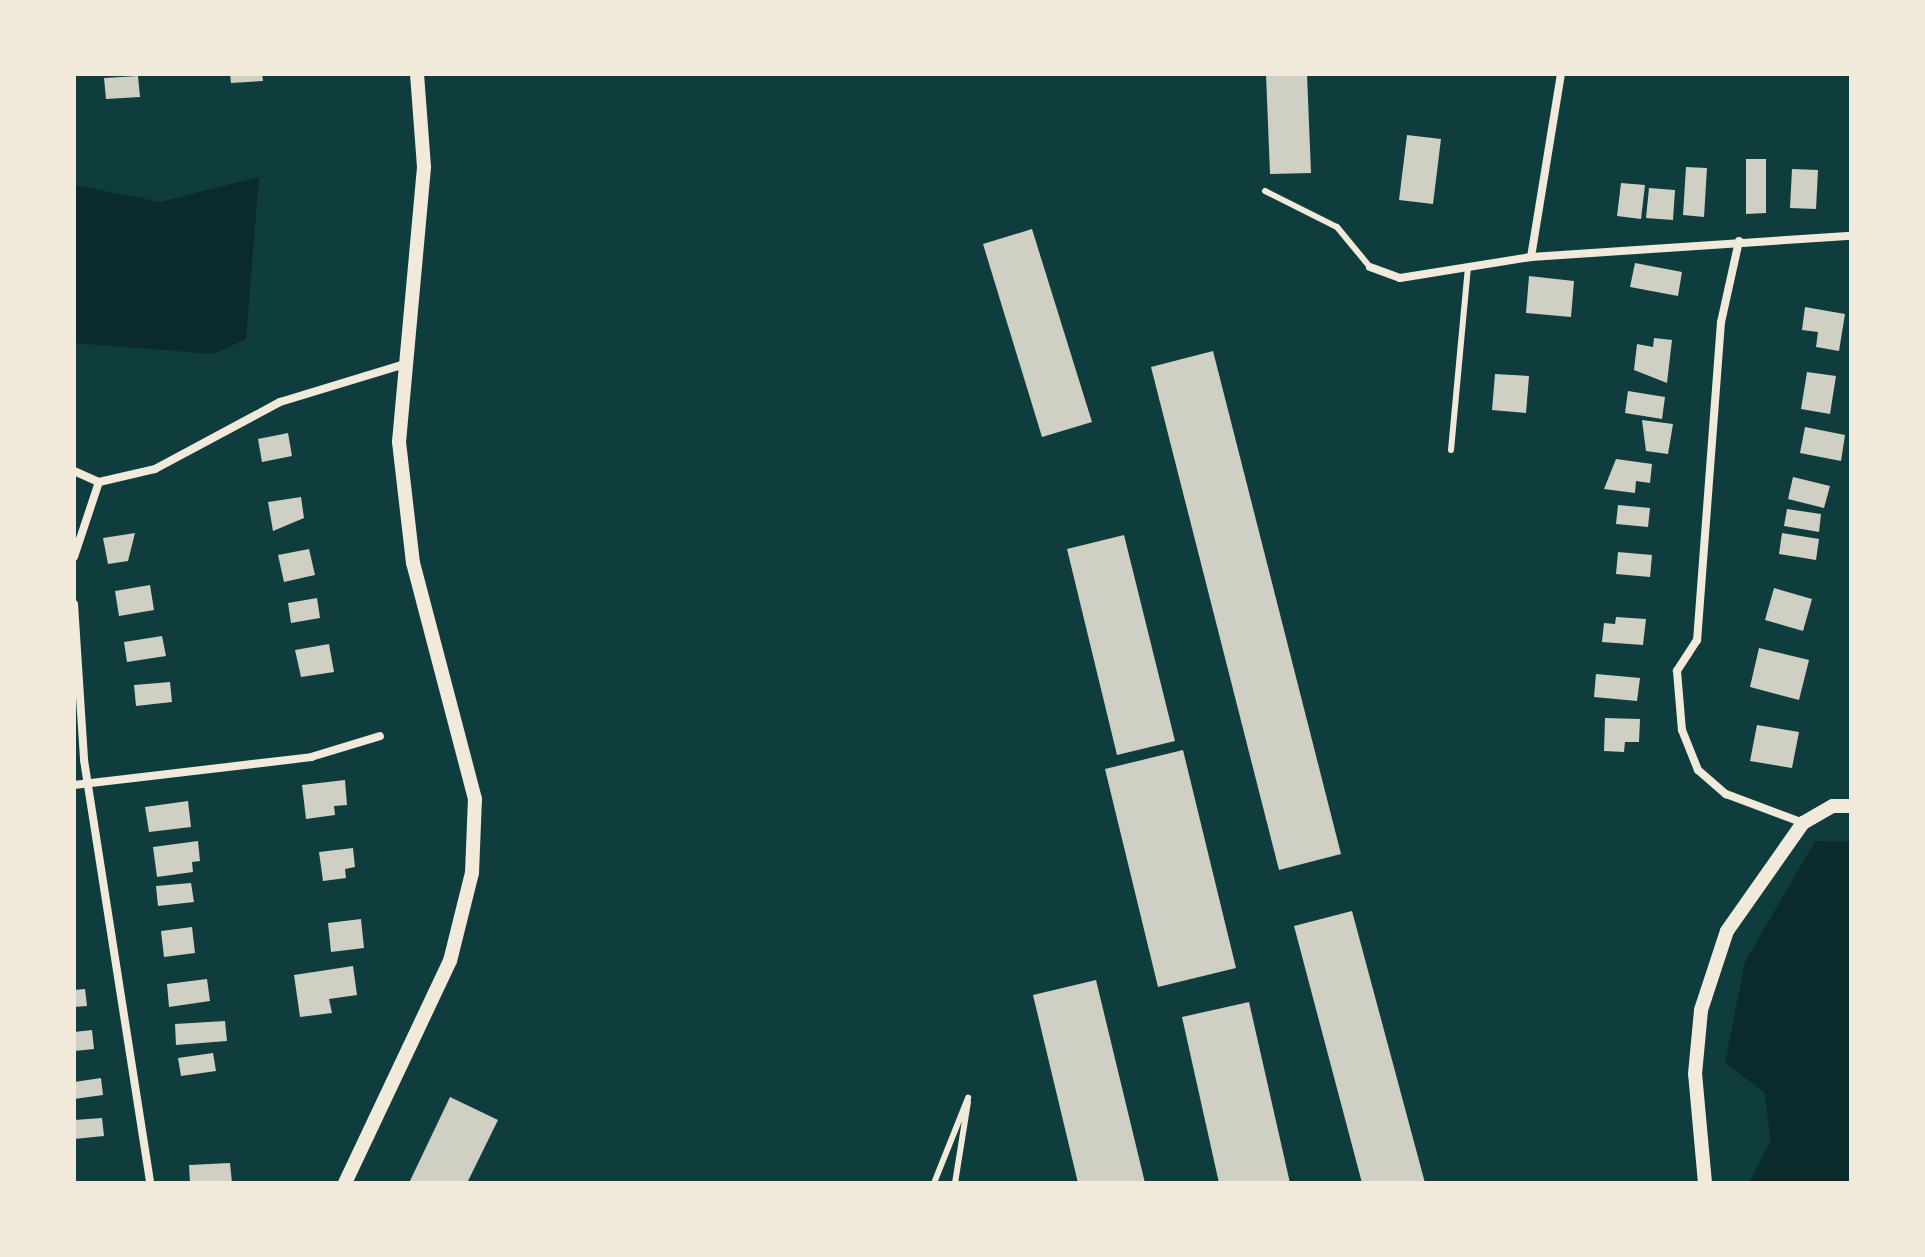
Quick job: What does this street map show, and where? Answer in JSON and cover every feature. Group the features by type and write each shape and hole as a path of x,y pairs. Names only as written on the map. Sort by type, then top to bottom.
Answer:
{"street":[{"path":"345,1183 450,961 472,873 475,799 413,563 399,442 424,167 417,74"},
{"path":"1531,257 1561,74"},
{"path":"1370,267 1400,278 1531,257 1851,236"},
{"path":"1739,241 1721,322 1697,640 1677,671 1682,730 1698,770 1726,794 1803,823"},
{"path":"74,471 99,482 155,469 280,402 405,364"},
{"path":"74,557 99,482"},
{"path":"74,604 88,783 150,1183"},
{"path":"74,785 311,757 380,736"},
{"path":"1705,1183 1695,1074 1701,1010 1727,931 1803,823 1833,806 1851,806"}],"lane":[{"path":"1265,191 1337,227 1370,267"},
{"path":"1451,450 1468,268"},
{"path":"934,1183 968,1098 955,1183"}],"water":[{"path":"259,177 246,339 214,354 74,343 74,185 160,202"},
{"path":"1815,841 1851,842 1851,1183 1749,1183 1771,1140 1764,1092 1725,1063 1745,962"}],"building":[{"path":"230,74 262,74 263,81 231,83"},
{"path":"1266,74 1307,74 1311,173 1270,174"},
{"path":"138,76 140,97 106,99 104,78"},
{"path":"1407,135 1441,139 1433,204 1399,200"},
{"path":"1746,159 1766,159 1766,213 1746,214"},
{"path":"1686,167 1707,168 1704,217 1683,215"},
{"path":"1792,169 1818,170 1816,209 1790,208"},
{"path":"1621,183 1645,185 1641,219 1617,216"},
{"path":"1649,188 1675,190 1673,220 1646,218"},
{"path":"1032,229 1092,422 1042,437 983,244"},
{"path":"1635,263 1682,272 1678,296 1630,287"},
{"path":"1529,276 1574,281 1571,317 1526,313"},
{"path":"1805,307 1845,314 1839,351 1816,347 1818,332 1802,330"},
{"path":"1654,338 1672,340 1667,383 1634,370 1637,344 1653,347"},
{"path":"1213,351 1341,854 1279,870 1151,367"},
{"path":"1807,372 1836,376 1830,414 1801,409"},
{"path":"1495,374 1529,376 1526,413 1492,410"},
{"path":"1628,391 1665,397 1662,419 1625,413"},
{"path":"1642,420 1673,424 1668,454 1646,451"},
{"path":"1805,427 1845,435 1841,461 1800,453"},
{"path":"288,433 292,456 262,462 258,439"},
{"path":"1616,459 1652,464 1650,483 1636,481 1635,493 1604,489"},
{"path":"1793,477 1830,486 1824,508 1788,499"},
{"path":"301,497 304,518 273,531 268,502"},
{"path":"1618,505 1650,508 1648,527 1616,524"},
{"path":"1787,509 1821,514 1819,532 1784,526"},
{"path":"135,533 128,561 108,564 103,538"},
{"path":"1782,533 1819,539 1816,560 1779,554"},
{"path":"1124,535 1175,741 1117,755 1067,549"},
{"path":"309,549 315,575 284,582 278,555"},
{"path":"1618,552 1652,555 1650,577 1616,574"},
{"path":"150,585 154,610 119,616 115,591"},
{"path":"1774,588 1812,599 1803,631 1765,620"},
{"path":"317,598 320,618 291,623 288,603"},
{"path":"1616,617 1646,619 1643,645 1602,642 1604,623 1615,624"},
{"path":"162,636 166,656 127,662 124,642"},
{"path":"329,644 334,672 301,677 295,650"},
{"path":"1759,648 1809,660 1799,700 1750,687"},
{"path":"1596,674 1640,678 1637,701 1594,697"},
{"path":"170,682 172,702 136,706 134,685"},
{"path":"1605,718 1640,719 1639,742 1625,742 1624,752 1604,751"},
{"path":"1757,725 1799,732 1792,768 1750,761"},
{"path":"1183,750 1236,968 1158,987 1105,769"},
{"path":"345,780 347,805 334,806 335,815 306,819 302,785"},
{"path":"188,801 191,827 149,832 145,807"},
{"path":"198,841 200,861 192,862 193,872 157,877 153,847"},
{"path":"353,848 355,867 345,869 346,878 323,881 319,852"},
{"path":"191,883 194,902 158,906 156,886"},
{"path":"1352,911 1425,1183 1362,1183 1294,926"},
{"path":"361,919 364,948 331,952 328,923"},
{"path":"192,927 195,953 164,957 161,931"},
{"path":"353,966 357,995 329,999 332,1013 300,1017 294,975"},
{"path":"207,979 210,1001 169,1007 167,984"},
{"path":"1096,980 1145,1183 1078,1183 1033,995"},
{"path":"85,989 87,1006 74,1007 74,990"},
{"path":"1249,1002 1290,1183 1219,1183 1182,1017"},
{"path":"225,1021 227,1041 176,1045 175,1024"},
{"path":"92,1030 94,1049 74,1051 74,1032"},
{"path":"213,1053 216,1071 181,1076 178,1058"},
{"path":"101,1078 103,1095 74,1099 74,1082"},
{"path":"450,1097 498,1120 467,1183 409,1183"},
{"path":"102,1118 104,1136 74,1139 74,1120"},
{"path":"230,1163 232,1183 190,1183 189,1165"}]}
